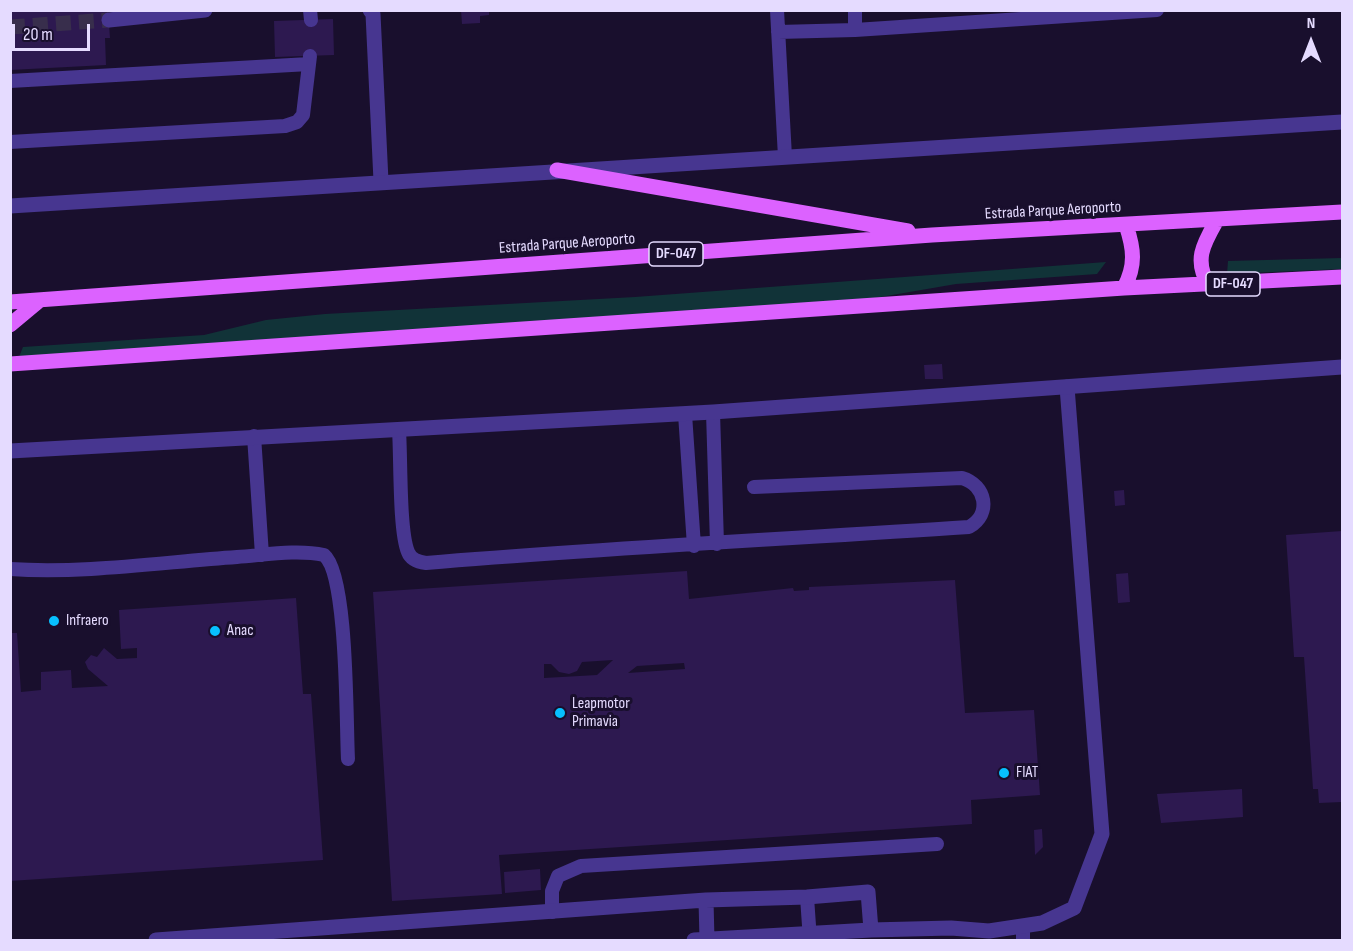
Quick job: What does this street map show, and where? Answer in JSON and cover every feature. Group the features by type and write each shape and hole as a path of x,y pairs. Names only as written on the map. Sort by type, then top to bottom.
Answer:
{"main road":[{"path":"556,170 932,235"},
{"name":"Estrada Parque Aeroporto","path":"10,302 932,235 1342,213"},
{"path":"1209,285 1200,261 1202,245 1217,220"},
{"path":"1124,288 1131,274 1133,262 1133,247 1126,225"},
{"name":"DF-047","path":"13,361 1124,288 1342,277"},
{"path":"10,325 40,300"}],"street":[{"path":"109,20 205,10"},
{"path":"370,10 373,14 381,181"},
{"path":"10,206 556,170 978,147 1342,122"},
{"path":"10,452 254,436 399,431 685,414 1342,367"},
{"path":"694,940 810,937 871,930 951,928 1023,933 1074,908 1102,834 1067,387"},
{"path":"156,940 311,935 706,900 807,897 868,892 871,930"},
{"path":"706,900 707,940"}],"lane":[{"path":"777,10 785,157"},
{"path":"855,10 855,30"},
{"path":"778,32 855,30 1157,10"},
{"path":"10,81 309,60 303,115 297,122 285,126 10,142"},
{"path":"713,412 717,544"},
{"path":"685,414 694,546"},
{"path":"399,431 405,539 408,552 416,562 969,527 979,522 983,513 984,500 980,489 972,481 962,478 754,487"},
{"path":"254,436 262,555"},
{"path":"10,569 58,570 262,555 315,553 324,555 335,571 341,617 348,759"},
{"path":"552,912 552,891 558,876 581,866 937,844"},
{"path":"807,897 810,937"}],"green space":[{"path":"1342,258 1342,269 1227,274 1228,261"},
{"path":"1106,262 1097,274 956,284 869,299 19,357 23,347 204,335 266,320 325,314 635,297"}],"building":[{"path":"10,10 108,10 110,38 105,38 106,65 10,70"},
{"path":"461,10 489,10 489,15 480,16 480,23 462,24"},
{"path":"333,19 334,55 275,57 274,21"},
{"path":"942,364 943,379 925,379 924,365"},
{"path":"1124,490 1125,505 1115,506 1114,491"},
{"path":"1342,531 1342,802 1319,803 1318,789 1313,789 1304,657 1294,657 1286,535"},
{"path":"687,571 689,599 793,588 794,591 809,590 809,587 955,580 965,713 1034,710 1040,795 971,800 972,824 499,855 502,894 392,901 373,592","holes":["613,660 597,675 544,678 544,664 551,664 559,672 569,674 577,671 582,662","684,663 685,669 628,673 637,666"]},
{"path":"1128,573 1130,602 1118,603 1116,574"},
{"path":"296,598 303,694 311,694 323,860 10,881 10,633 17,633 21,692 41,690 41,672 71,670 72,688 108,686 88,669 85,662 91,655 97,657 104,648 117,659 137,658 137,648 121,649 119,610"},
{"path":"1242,789 1243,817 1161,823 1157,794"},
{"path":"1042,829 1043,847 1035,855 1034,830"},
{"path":"540,869 541,890 505,893 504,872"}],"tunnel":[{"path":"10,27 109,20"}],"place":[{"name":"Infraero","path":"54,621"},
{"name":"Anac","path":"215,631"},
{"name":"Leapmotor Primavia","path":"560,713"},
{"name":"FIAT","path":"1004,773"}]}
